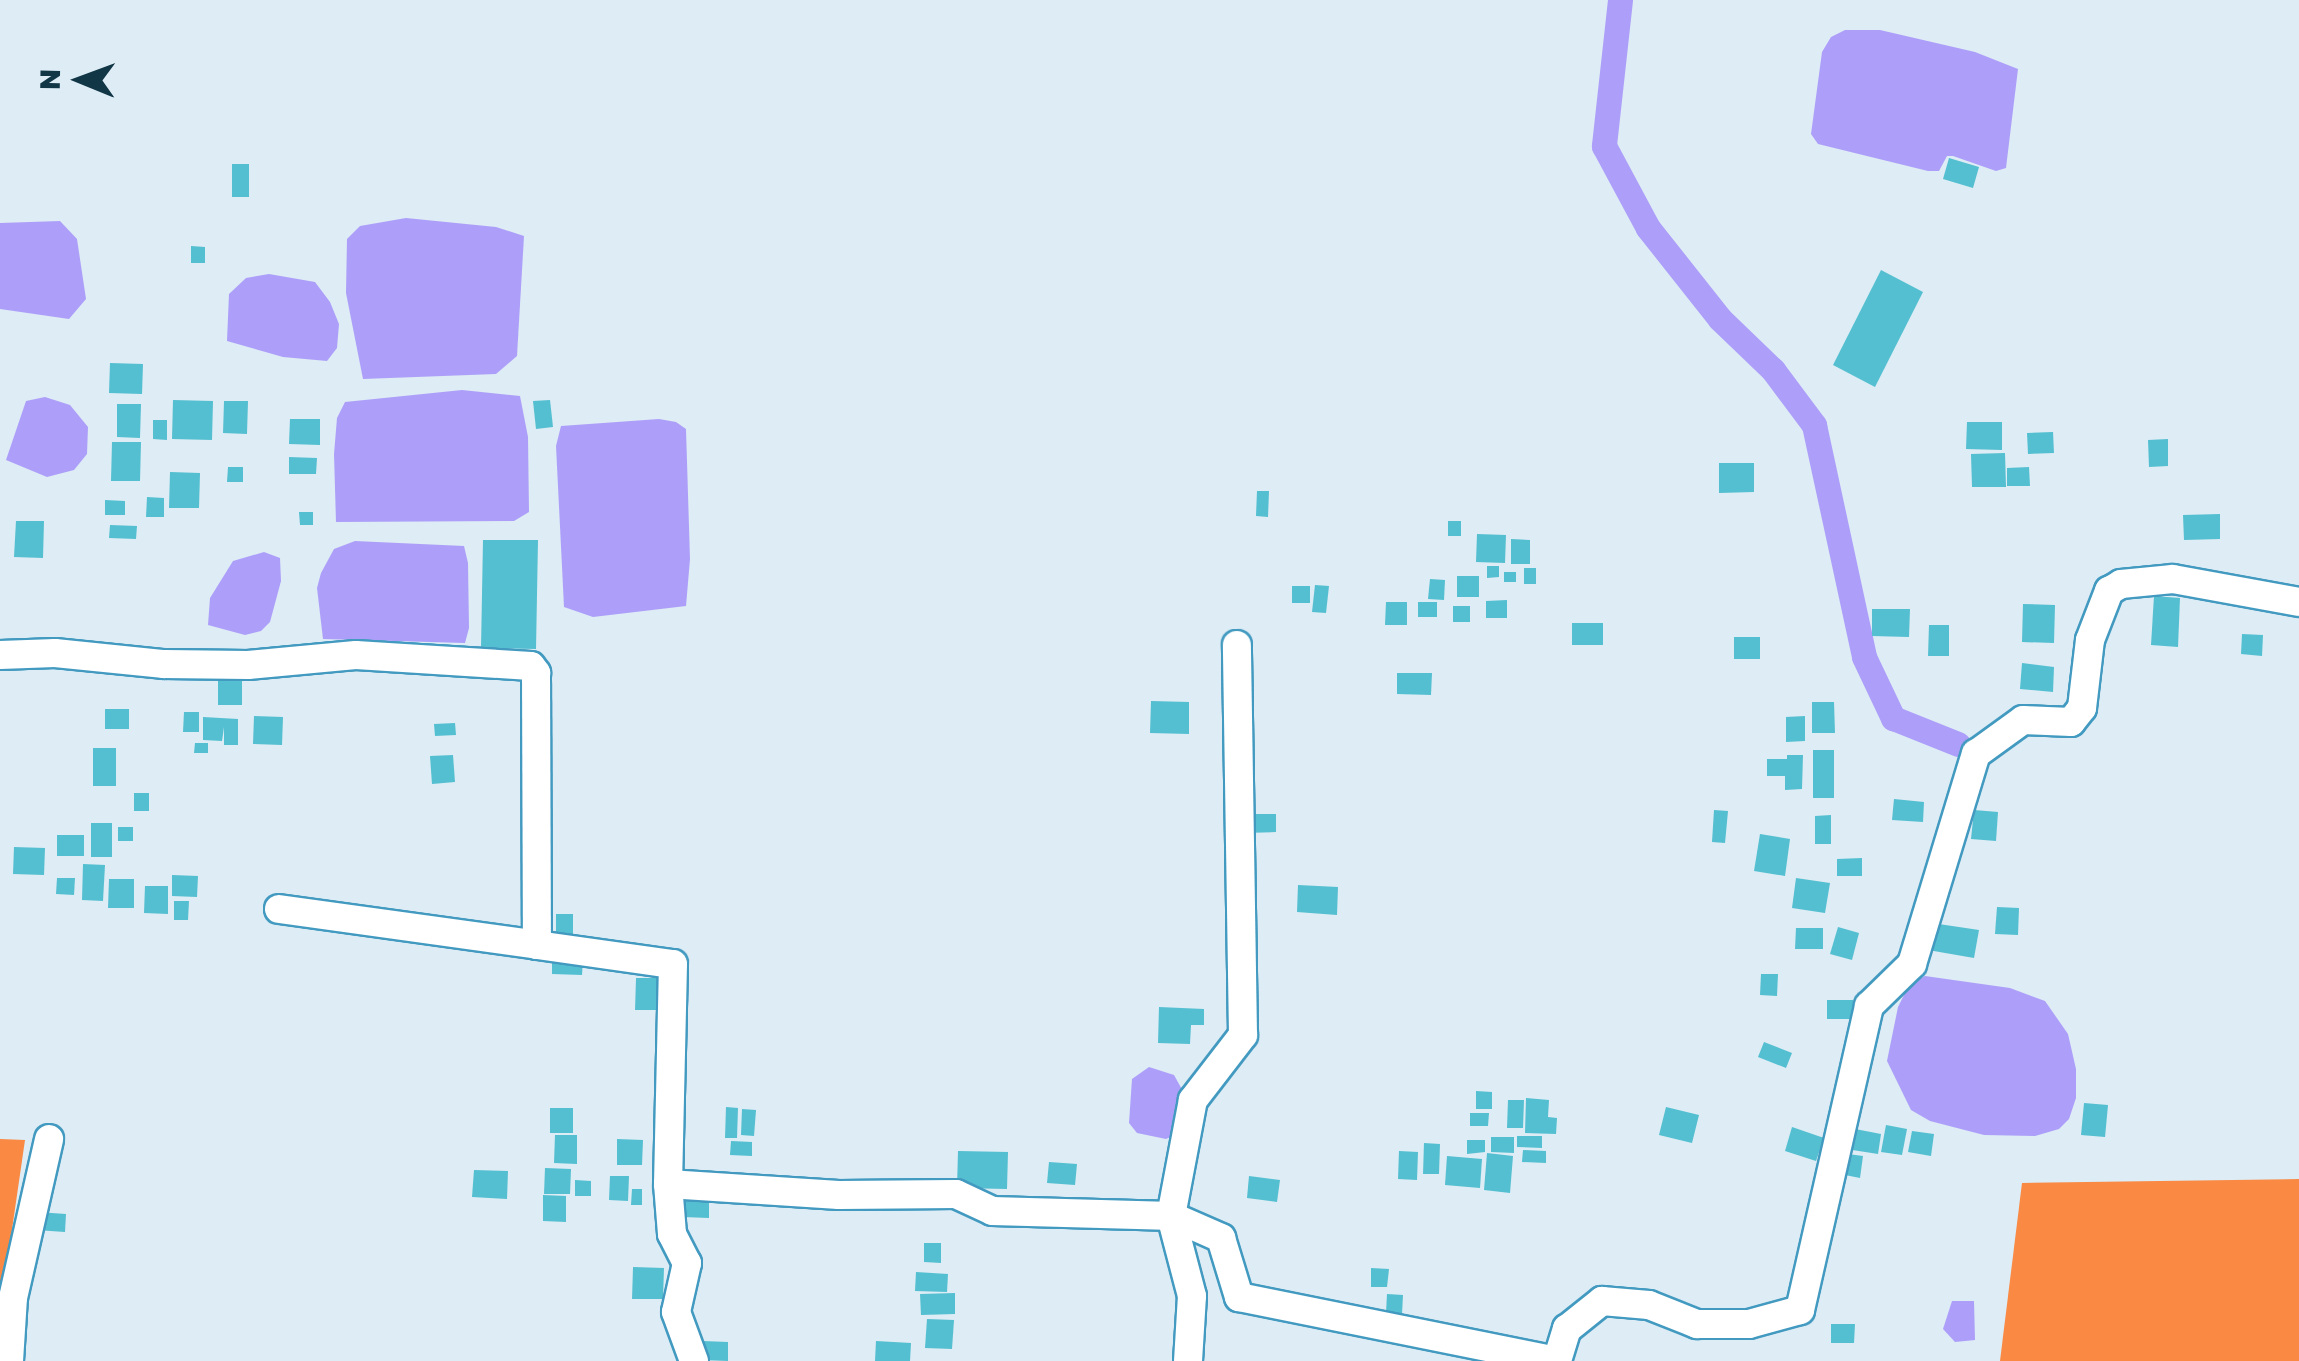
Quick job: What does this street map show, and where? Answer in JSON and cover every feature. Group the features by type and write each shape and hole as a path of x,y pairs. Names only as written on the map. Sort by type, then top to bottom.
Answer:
{"street":[{"path":"668,1184 839,1195 956,1194 992,1211 1171,1216 1221,1238 1239,1297 1557,1361 1567,1329 1602,1301 1649,1306 1697,1324 1749,1324 1800,1310 1869,1006 1912,964 1976,754 2024,720 2070,722 2082,708 2090,640 2109,591 2122,584 2173,579 2299,602"},
{"path":"1188,1361 1192,1296 1171,1216 1192,1100 1243,1035 1237,645"},
{"path":"0,655 55,653 164,664 248,664 356,654 531,666 536,674 537,945"},
{"path":"279,909 672,964 668,1184 672,1234 687,1263 676,1312 694,1361"},
{"path":"9,1361 13,1298 49,1138"}],"shaded area":[{"path":"1845,30 1880,30 1975,52 2018,69 2006,168 1996,171 1947,156 1939,171 1928,171 1818,144 1811,134 1822,52 1831,37"},
{"path":"406,218 496,227 524,236 517,356 496,374 363,379 346,293 347,239 360,226"},
{"path":"60,221 77,239 86,299 69,319 0,309 0,223"},
{"path":"269,274 315,282 330,302 339,324 337,348 327,361 283,357 227,341 229,294 246,278"},
{"path":"462,390 520,396 528,437 529,512 514,521 336,522 334,454 337,418 345,402"},
{"path":"45,397 70,405 88,427 87,454 74,470 47,477 6,460 26,401"},
{"path":"659,419 676,422 686,429 690,559 686,606 593,617 564,607 556,446 561,426"},
{"path":"355,541 464,546 469,628 465,643 323,639 317,588 321,573 334,549"},
{"path":"264,552 280,558 281,581 270,622 261,631 245,635 208,625 210,598 233,561"},
{"path":"1925,976 2010,988 2045,1001 2068,1034 2076,1069 2076,1098 2069,1119 2059,1129 2035,1136 1984,1135 1930,1121 1911,1110 1887,1061 1898,1007 1909,985"},
{"path":"1149,1067 1174,1075 1184,1093 1173,1136 1166,1139 1137,1133 1129,1123 1132,1079"},
{"path":"0,1139 25,1140 0,1312"},
{"path":"2299,1179 2299,1361 2000,1361 2022,1183"},
{"path":"1952,1301 1974,1301 1975,1340 1955,1342 1943,1329"}],"building":[{"path":"1949,158 1979,167 1973,188 1943,179"},
{"path":"232,164 249,164 249,197 232,197"},
{"path":"191,246 205,247 205,263 191,263"},
{"path":"1881,270 1923,292 1875,387 1833,365"},
{"path":"110,363 143,364 142,394 109,393"},
{"path":"173,400 213,401 212,440 172,439"},
{"path":"550,400 553,427 536,429 533,401"},
{"path":"224,401 248,401 247,434 223,433"},
{"path":"117,404 141,404 140,438 117,437"},
{"path":"290,419 320,419 320,445 289,444"},
{"path":"153,420 167,420 167,440 153,439"},
{"path":"1967,422 2002,422 2002,450 1966,449"},
{"path":"2053,432 2054,453 2028,454 2027,433"},
{"path":"2168,439 2168,466 2149,467 2148,440"},
{"path":"112,442 141,442 140,481 111,481"},
{"path":"2005,453 2006,487 1972,487 1971,454"},
{"path":"289,457 317,458 316,474 289,474"},
{"path":"1719,463 1754,463 1754,492 1719,493"},
{"path":"228,467 243,467 243,482 227,482"},
{"path":"2029,467 2030,486 2007,486 2007,468"},
{"path":"170,472 200,473 199,508 169,508"},
{"path":"1257,491 1269,491 1268,517 1256,516"},
{"path":"147,497 164,498 164,517 146,517"},
{"path":"105,500 125,501 125,515 105,515"},
{"path":"299,512 313,512 313,525 300,525"},
{"path":"2220,514 2220,539 2184,540 2183,515"},
{"path":"16,521 44,521 43,558 14,557"},
{"path":"1448,521 1461,521 1461,536 1448,536"},
{"path":"110,525 137,526 136,539 109,538"},
{"path":"1477,534 1506,535 1505,563 1476,562"},
{"path":"1511,539 1530,540 1530,564 1511,564"},
{"path":"483,540 538,540 536,649 481,648"},
{"path":"1487,566 1499,566 1499,577 1487,578"},
{"path":"1524,568 1536,568 1536,584 1524,584"},
{"path":"1504,572 1516,572 1516,582 1504,582"},
{"path":"1457,576 1479,576 1479,597 1457,597"},
{"path":"1430,579 1445,580 1444,600 1428,599"},
{"path":"1315,585 1329,586 1326,613 1312,612"},
{"path":"1292,586 1310,586 1310,603 1292,603"},
{"path":"2154,596 2180,598 2178,647 2151,645"},
{"path":"1507,600 1507,618 1486,618 1486,601"},
{"path":"1386,602 1407,602 1407,625 1385,625"},
{"path":"1418,602 1437,602 1437,617 1418,617"},
{"path":"2023,604 2055,605 2054,643 2022,642"},
{"path":"1453,606 1470,606 1470,622 1453,622"},
{"path":"1872,609 1910,609 1909,637 1872,636"},
{"path":"1572,623 1603,623 1603,645 1572,645"},
{"path":"1929,625 1949,625 1949,656 1928,656"},
{"path":"2242,634 2263,635 2262,656 2241,654"},
{"path":"1734,637 1760,637 1760,659 1734,659"},
{"path":"2022,663 2054,667 2053,692 2020,689"},
{"path":"1397,673 1432,673 1431,695 1397,694"},
{"path":"218,677 242,677 242,705 218,705"},
{"path":"1151,701 1189,702 1189,734 1150,733"},
{"path":"1812,702 1834,702 1835,733 1812,733"},
{"path":"105,709 129,709 129,729 105,729"},
{"path":"184,712 199,712 199,732 183,732"},
{"path":"254,716 283,717 282,745 253,744"},
{"path":"1805,716 1805,741 1786,742 1786,717"},
{"path":"203,717 238,719 238,745 224,745 224,727 222,741 203,740"},
{"path":"455,723 456,735 435,736 434,724"},
{"path":"195,743 208,743 208,753 194,753"},
{"path":"93,748 116,748 116,786 93,786"},
{"path":"1813,750 1834,750 1834,798 1813,798"},
{"path":"453,755 455,782 432,784 430,756"},
{"path":"1787,755 1803,755 1802,789 1785,790 1785,776 1767,776 1767,759 1787,759"},
{"path":"134,793 149,793 149,811 134,811"},
{"path":"1894,799 1924,802 1923,822 1892,820"},
{"path":"1714,810 1728,811 1725,843 1712,842"},
{"path":"1974,810 1998,812 1996,841 1971,839"},
{"path":"1244,814 1276,814 1276,832 1244,833"},
{"path":"1831,815 1831,844 1815,844 1815,816"},
{"path":"91,823 112,823 112,857 91,857"},
{"path":"118,827 133,827 133,841 118,841"},
{"path":"1760,834 1790,839 1785,876 1754,871"},
{"path":"57,835 84,835 84,856 57,856"},
{"path":"14,847 45,848 44,875 13,874"},
{"path":"1862,858 1862,876 1837,876 1837,859"},
{"path":"83,864 105,865 103,901 82,900"},
{"path":"172,875 198,876 197,897 172,896"},
{"path":"57,878 75,878 74,895 56,894"},
{"path":"1796,878 1830,883 1825,913 1792,908"},
{"path":"109,879 134,879 134,908 108,908"},
{"path":"1298,885 1338,887 1337,915 1297,912"},
{"path":"145,886 168,886 168,914 144,913"},
{"path":"174,901 189,901 188,920 174,920"},
{"path":"1997,907 2019,908 2018,935 1995,934"},
{"path":"556,914 573,914 573,938 556,937"},
{"path":"1932,923 1979,930 1974,958 1928,950"},
{"path":"1838,927 1859,933 1852,960 1830,954"},
{"path":"1796,928 1823,928 1823,949 1795,949"},
{"path":"552,960 583,960 582,975 552,974"},
{"path":"1761,974 1778,974 1777,996 1760,995"},
{"path":"636,978 659,978 659,1010 635,1010"},
{"path":"1827,1000 1853,1000 1853,1019 1827,1019"},
{"path":"1159,1007 1204,1009 1204,1025 1191,1025 1190,1044 1158,1043"},
{"path":"1764,1042 1792,1053 1786,1068 1758,1057"},
{"path":"1476,1091 1492,1092 1492,1109 1476,1109"},
{"path":"1526,1098 1549,1100 1548,1117 1557,1118 1556,1134 1525,1133"},
{"path":"1508,1100 1524,1100 1523,1128 1507,1128"},
{"path":"2084,1103 2108,1105 2105,1137 2081,1135"},
{"path":"726,1107 738,1108 737,1138 725,1138"},
{"path":"1666,1107 1699,1115 1692,1143 1659,1135"},
{"path":"550,1108 573,1108 573,1133 550,1133"},
{"path":"742,1109 756,1110 754,1136 741,1135"},
{"path":"1470,1113 1489,1113 1488,1126 1470,1126"},
{"path":"1886,1125 1907,1129 1902,1155 1881,1152"},
{"path":"1792,1127 1824,1138 1816,1161 1785,1151"},
{"path":"1850,1128 1881,1134 1878,1154 1846,1149"},
{"path":"1912,1131 1934,1134 1931,1156 1908,1152"},
{"path":"555,1135 577,1135 577,1164 554,1163"},
{"path":"1517,1136 1542,1136 1542,1148 1517,1147"},
{"path":"1491,1137 1514,1137 1514,1153 1491,1152"},
{"path":"617,1139 643,1140 642,1165 617,1165"},
{"path":"1467,1140 1485,1140 1485,1152 1467,1154"},
{"path":"731,1141 752,1142 752,1156 730,1155"},
{"path":"1424,1143 1440,1144 1439,1174 1423,1174"},
{"path":"1523,1150 1546,1151 1546,1163 1522,1162"},
{"path":"958,1151 1008,1152 1007,1189 957,1188"},
{"path":"1399,1151 1418,1152 1417,1180 1398,1179"},
{"path":"1487,1153 1513,1156 1510,1193 1484,1190"},
{"path":"1848,1154 1863,1156 1860,1178 1845,1175"},
{"path":"1447,1156 1482,1159 1480,1188 1445,1185"},
{"path":"1049,1162 1077,1164 1075,1185 1047,1183"},
{"path":"545,1168 571,1169 570,1194 544,1194"},
{"path":"474,1170 508,1171 507,1199 472,1197"},
{"path":"610,1176 629,1176 628,1201 609,1200"},
{"path":"1249,1176 1280,1180 1277,1202 1247,1198"},
{"path":"575,1180 591,1181 591,1196 575,1196"},
{"path":"632,1189 642,1189 642,1205 631,1205"},
{"path":"543,1195 566,1196 566,1222 543,1221"},
{"path":"683,1198 709,1198 709,1218 683,1217"},
{"path":"37,1212 66,1214 65,1232 36,1230"},
{"path":"924,1243 941,1243 941,1263 924,1262"},
{"path":"633,1267 664,1268 663,1299 632,1299"},
{"path":"1371,1268 1389,1269 1387,1287 1371,1287"},
{"path":"916,1272 948,1274 947,1292 915,1291"},
{"path":"955,1293 955,1314 921,1315 920,1294"},
{"path":"1387,1294 1403,1295 1402,1314 1386,1313"},
{"path":"927,1319 954,1320 952,1349 925,1348"},
{"path":"1831,1324 1855,1324 1854,1343 1831,1343"},
{"path":"703,1341 728,1342 728,1361 702,1360"},
{"path":"876,1341 911,1343 910,1361 875,1361"}],"waterway":[{"path":"1620,0 1604,146 1648,228 1720,319 1773,370 1814,425 1864,657 1893,718 1958,744"}]}
